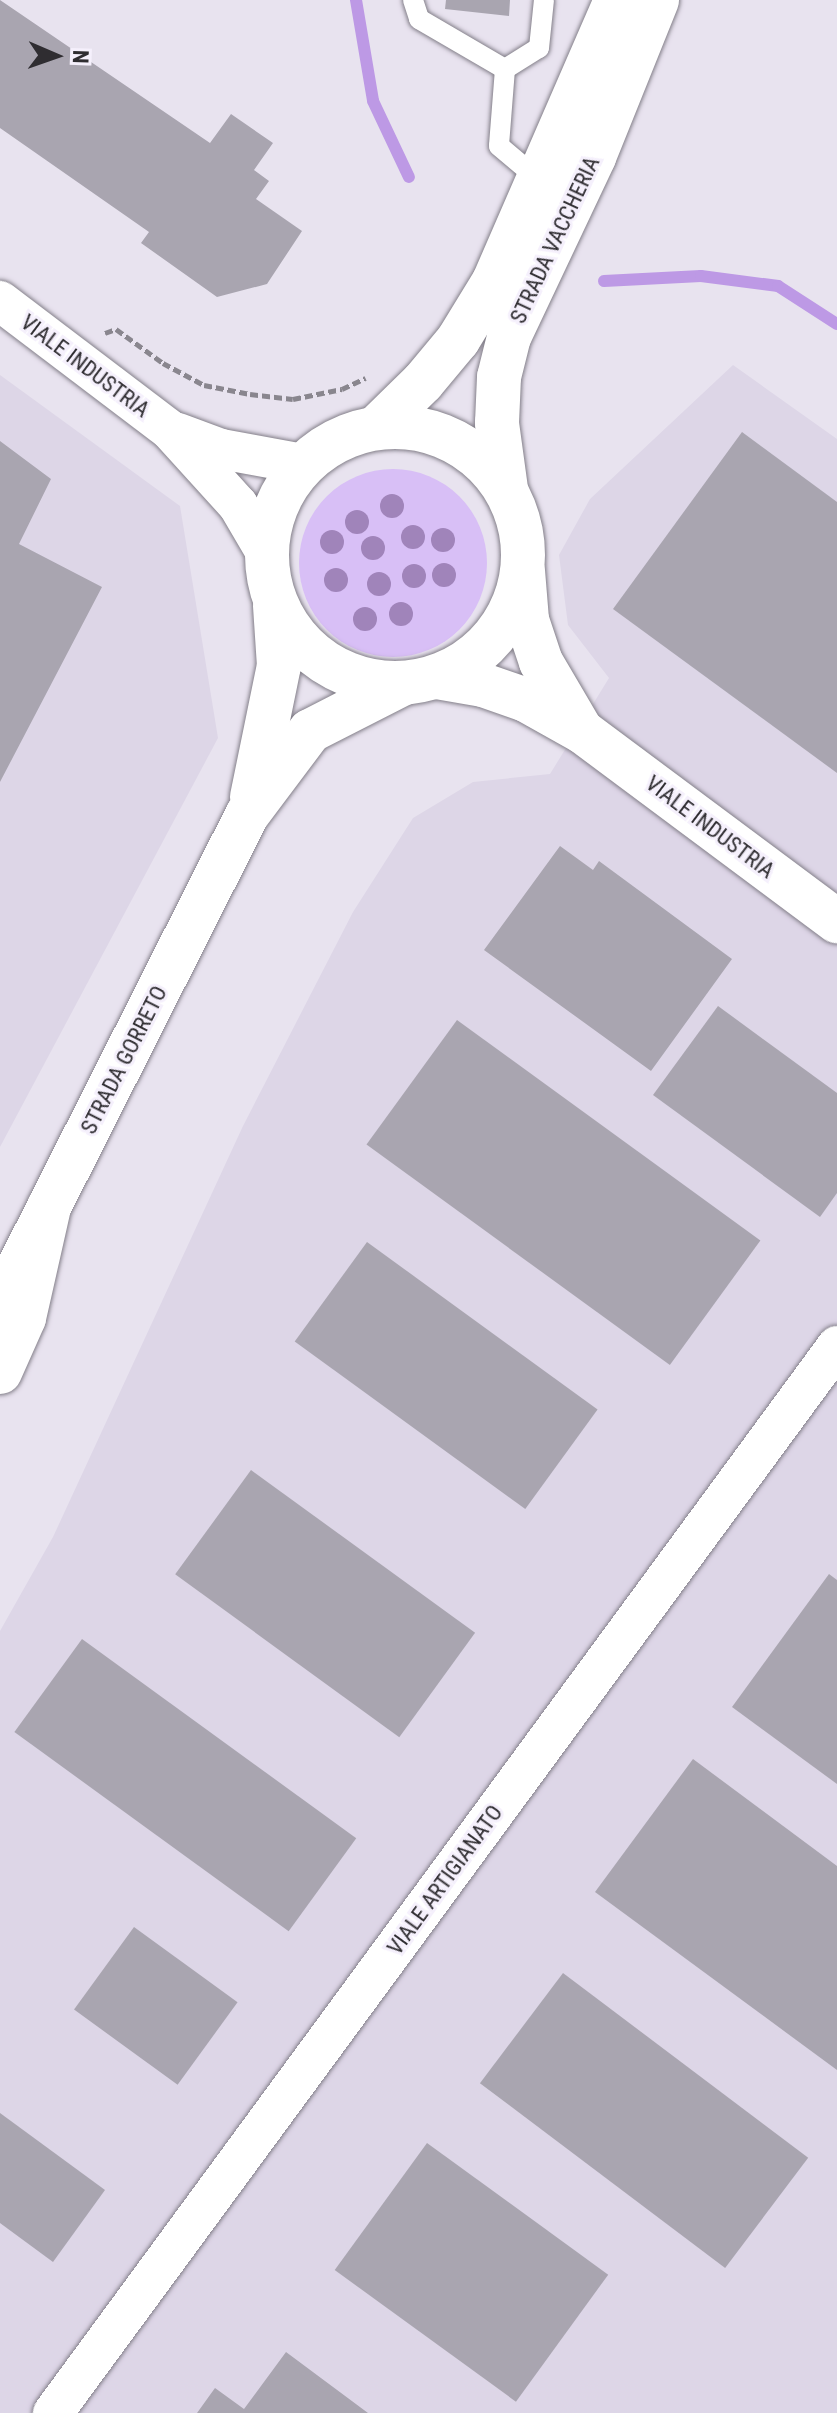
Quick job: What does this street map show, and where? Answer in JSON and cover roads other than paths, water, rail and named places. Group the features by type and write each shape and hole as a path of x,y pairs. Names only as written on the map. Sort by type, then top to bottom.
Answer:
{"main road":[{"name":"STRADA VACCHERIA","path":"377,427 423,382 458,340 494,281 616,0"},
{"name":"STRADA VACCHERIA","path":"506,489 497,423 499,377 509,337 594,157 657,0"},
{"path":"377,427 415,427 451,438 482,459 506,489 521,529 523,571 514,606 495,636 469,661 420,681 363,680 326,664 296,638 275,604 265,551 270,519 283,490 303,464 337,439 377,427"},
{"name":"VIALE INDUSTRIA","path":"523,571 527,620 541,662 583,732"},
{"name":"STRADA GORRETO","path":"247,815 279,666 275,604"},
{"name":"VIALE INDUSTRIA","path":"420,681 483,685 526,700 583,732 837,921"},
{"name":"STRADA GORRETO","path":"0,1304 247,815 310,731 420,681"},
{"path":"0,1372 24,1318 49,1207"}],"street":[{"name":"VIALE INDUSTRIA","path":"0,301 170,430 238,505 265,551"},
{"name":"VIALE INDUSTRIA","path":"170,430 221,449 303,464"},
{"name":"VIALE ARTIGIANATO","path":"53,2413 837,1346"}],"lane":[{"path":"413,0 419,19 505,69"},
{"path":"505,69 539,48 544,0"},
{"path":"505,69 499,146 538,179"}],"waterway":[{"path":"356,0 373,101 409,177"},
{"path":"604,281 701,276 778,286 837,324"}]}
